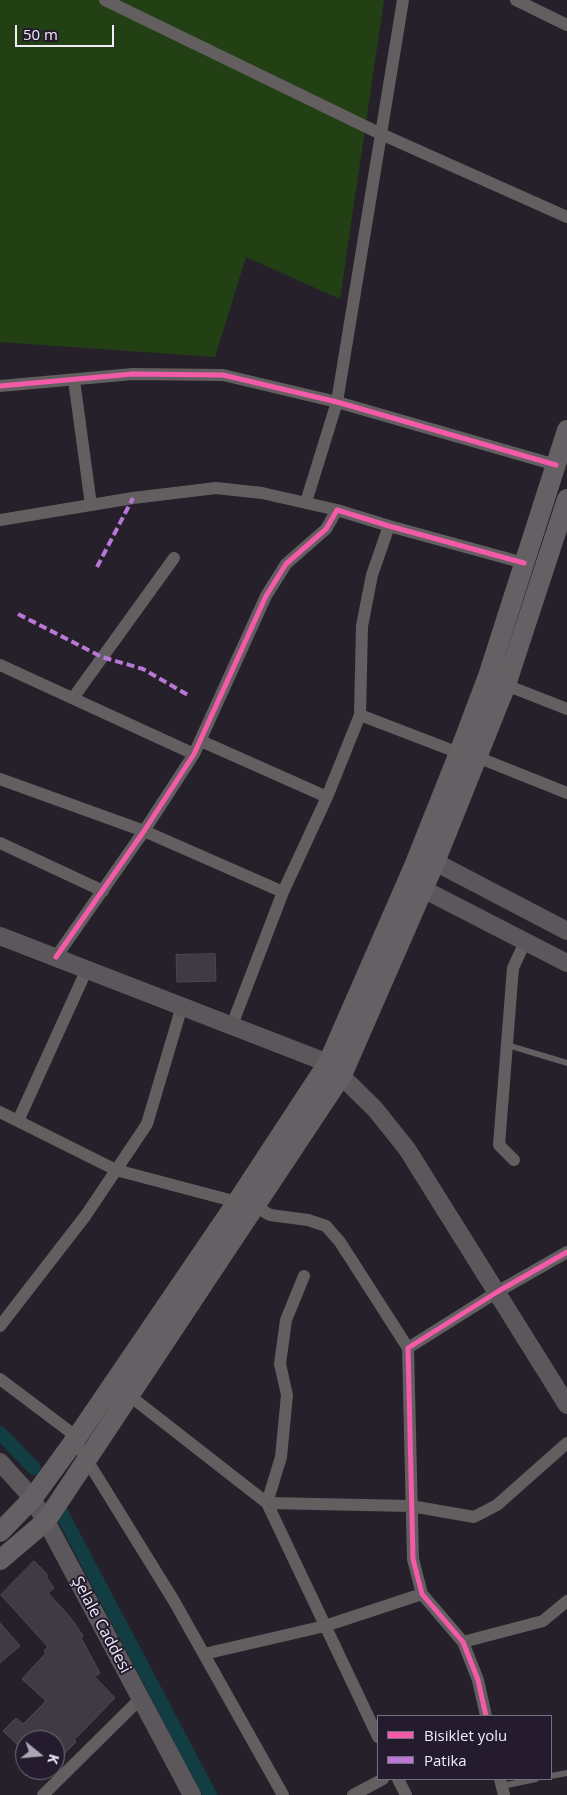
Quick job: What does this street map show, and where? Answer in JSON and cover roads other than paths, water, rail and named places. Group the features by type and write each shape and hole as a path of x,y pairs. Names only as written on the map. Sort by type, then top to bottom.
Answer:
{"main road":[{"path":"0,1560 46,1521 130,1396 246,1204 335,1069 424,889 435,862 468,755 488,676 567,430"},
{"path":"335,1069 414,866 468,755 506,685 567,499"},
{"path":"0,1532 32,1499 246,1204"}],"street":[{"path":"105,0 381,134 567,217"},
{"path":"306,502 337,402 403,0"},
{"path":"516,0 567,25"},
{"path":"0,386 133,374 223,375 337,402 556,465"},
{"path":"74,380 91,505"},
{"path":"0,520 91,505 216,488 262,493 306,502 524,563"},
{"path":"56,957 144,832 194,754 266,596 286,564 326,530 337,510"},
{"path":"232,1025 284,892 327,797 360,716 362,626 372,575 388,526"},
{"path":"73,698 174,558"},
{"path":"0,665 194,754"},
{"path":"506,685 567,709"},
{"path":"360,716 567,792"},
{"path":"201,741 327,797"},
{"path":"0,779 144,832 284,892"},
{"path":"0,843 103,891"},
{"path":"435,862 567,931"},
{"path":"424,889 567,964"},
{"path":"0,936 232,1025 335,1069 375,1108 407,1149 567,1404"},
{"path":"514,1160 499,1145 513,968 526,942"},
{"path":"18,1121 87,969"},
{"path":"0,1326 86,1215 147,1124 182,1006"},
{"path":"0,1112 116,1170 246,1204 270,1215 308,1220 326,1226 340,1242 408,1348 413,1559 422,1594 463,1642 478,1680 486,1715"},
{"path":"408,1348 497,1292 567,1252"},
{"path":"267,1503 282,1457 287,1395 280,1364 286,1320 304,1276"},
{"path":"0,1379 69,1431 174,1601 283,1795"},
{"path":"130,1396 267,1503 377,1735"},
{"path":"267,1503 411,1506 474,1517 496,1505 567,1443"},
{"name":"Şelale Caddesi","path":"0,1462 32,1499 46,1521 192,1795"},
{"path":"204,1654 325,1626 422,1594"},
{"path":"463,1642 542,1621 567,1601"},
{"path":"43,1795 140,1699"},
{"path":"353,1795 381,1780"},
{"path":"398,1780 406,1795"}],"lane":[{"path":"507,1045 567,1063"},
{"path":"552,1776 567,1773"},
{"path":"502,1787 532,1780"}],"waterway":[{"path":"0,1433 34,1468"},
{"path":"61,1512 210,1795"}]}
